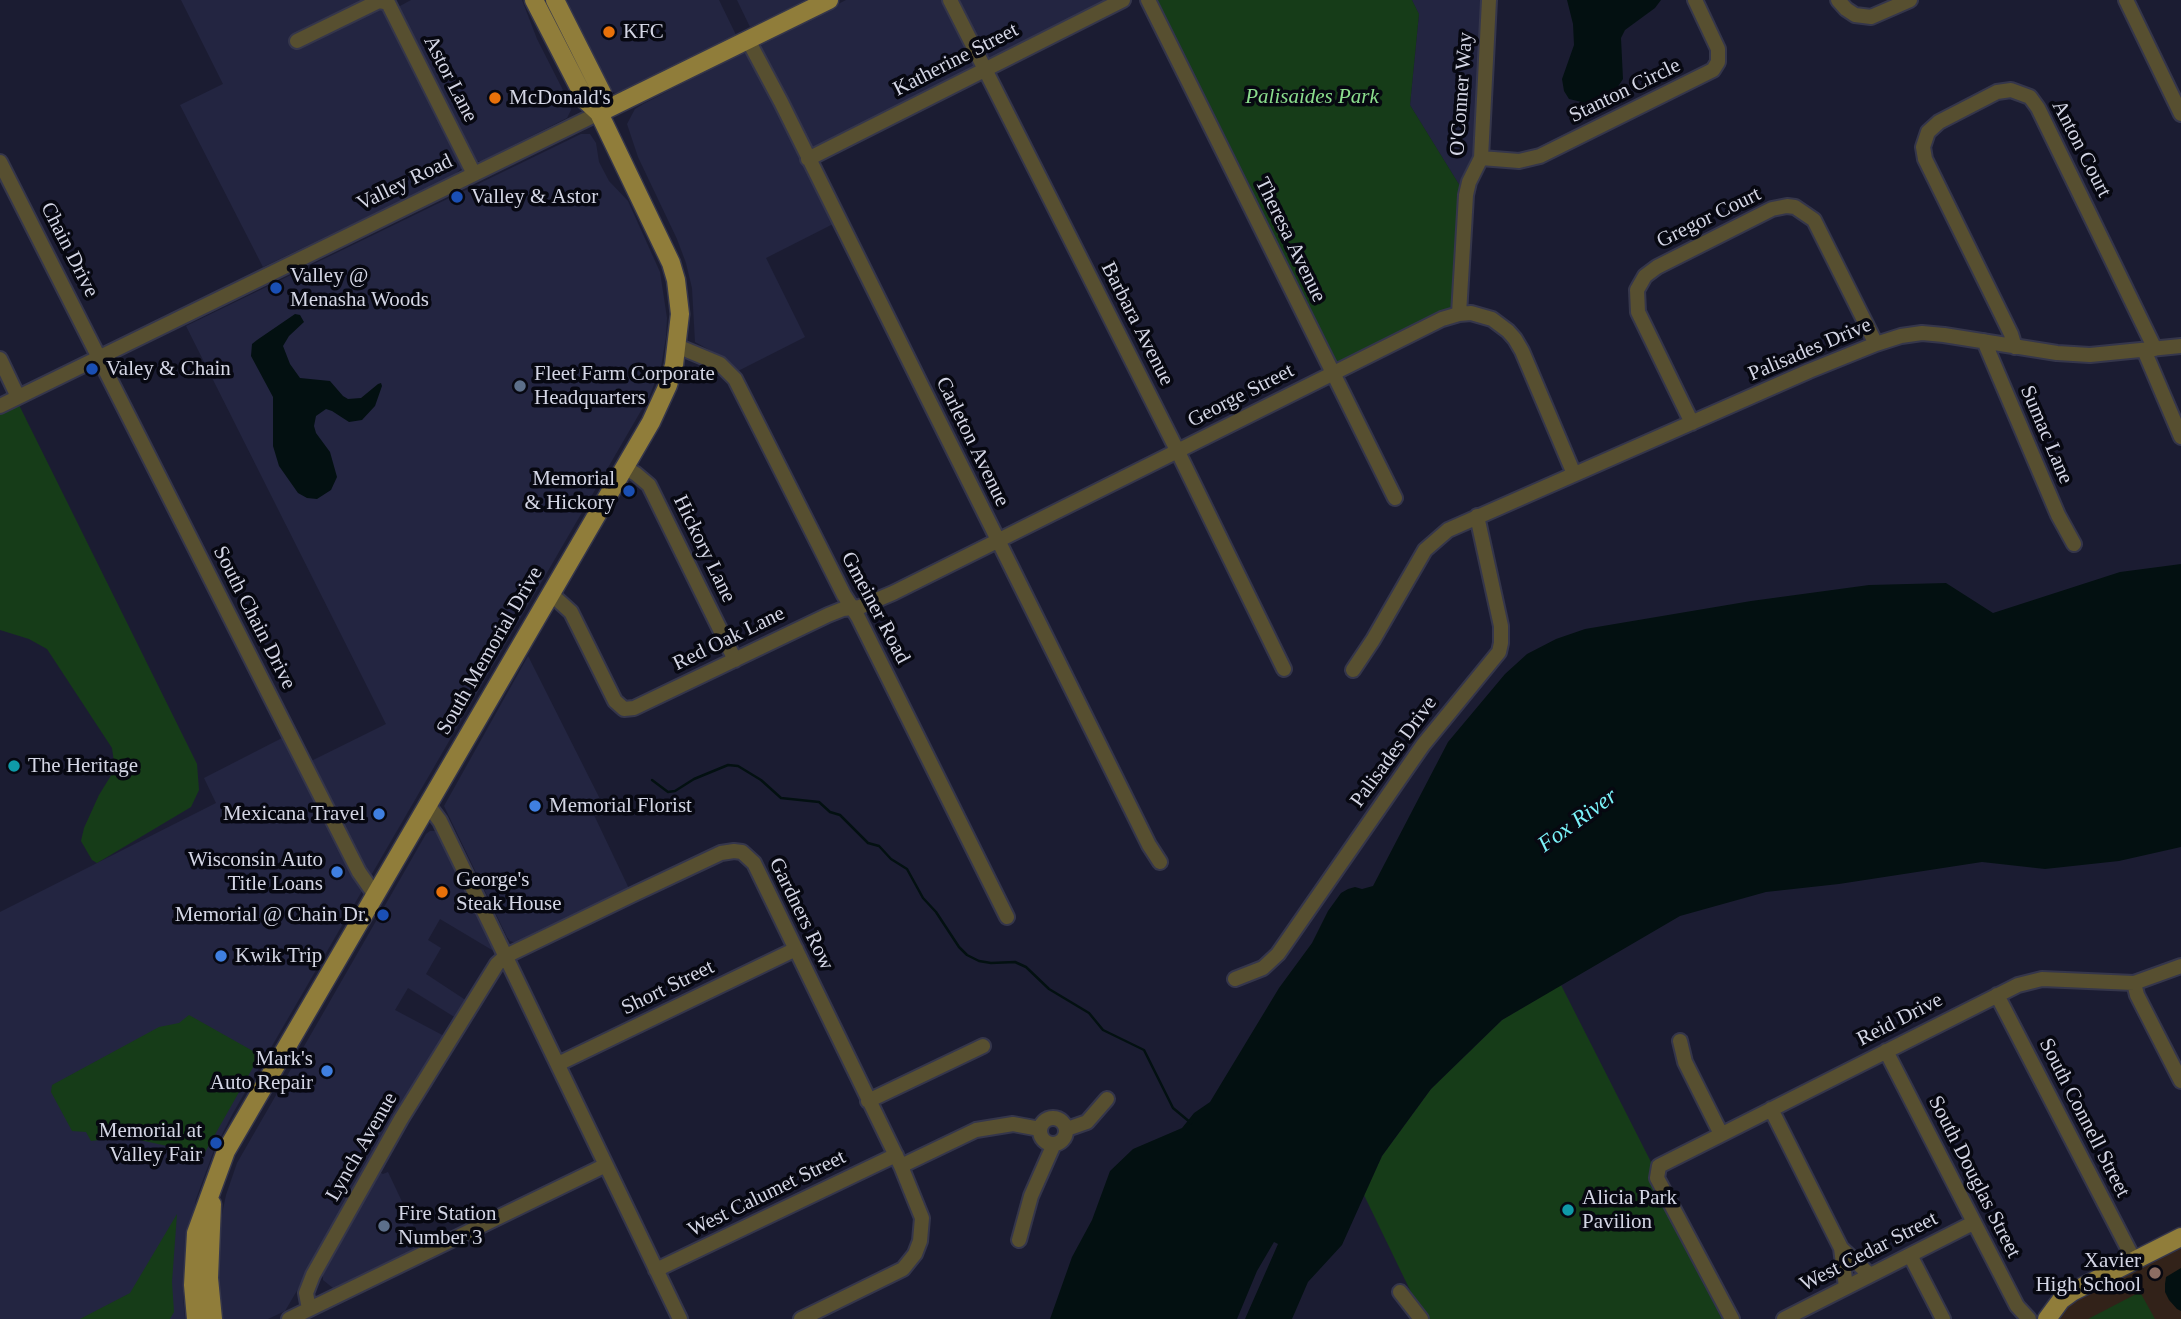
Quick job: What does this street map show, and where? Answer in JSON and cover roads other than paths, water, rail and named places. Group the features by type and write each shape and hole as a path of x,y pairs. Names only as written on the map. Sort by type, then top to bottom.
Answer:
{"main road":[{"path":"534,0 586,101 599,113"},
{"path":"555,0 601,93 599,113"},
{"name":"Valley Road","path":"599,113 829,0"},
{"name":"South Memorial Drive","path":"196,1319 196,1233 226,1152 624,467 668,385 677,346 679,301 671,263 599,113"},
{"name":"South Memorial Drive","path":"212,1195 209,1278 213,1319"},
{"path":"2046,1319 2066,1296 2181,1237"},
{"path":"188,1319 187,1285 194,1263"}],"street":[{"name":"Barbara Avenue","path":"950,0 1284,669"},
{"name":"Katherine Street","path":"808,159 1123,0"},
{"name":"Theresa Avenue","path":"1147,0 1395,498"},
{"name":"O'Conner Way","path":"1459,314 1466,195 1469,182 1481,158 1489,0"},
{"name":"Stanton Circle","path":"1481,158 1519,161 1540,156 1713,70 1718,62 1718,49 1695,0"},
{"path":"1838,0 1850,13 1871,17 1910,0"},
{"path":"2126,0 2181,114"},
{"path":"297,41 379,1 390,1"},
{"name":"Astor Lane","path":"390,1 474,174"},
{"name":"Carleton Avenue","path":"748,40 1160,862"},
{"name":"Anton Court","path":"2015,347 1925,159 1923,147 1925,138 1934,125 1997,92 2011,90 2029,97 2039,108 2149,349"},
{"name":"Valley Road","path":"0,406 599,113"},
{"name":"Chain Drive","path":"0,162 100,357"},
{"name":"Gregor Court","path":"1692,423 1638,312 1637,290 1645,276 1657,267 1772,209 1795,207 1814,220 1876,344"},
{"path":"1459,314 1471,313 1492,319 1515,339 1574,474"},
{"name":"George Street","path":"852,608 873,602 1442,319 1459,314"},
{"name":"Palisades Drive","path":"1353,670 1430,544 1448,530 1876,344 1922,333 2057,353 2090,355 2181,346"},
{"name":"Sumac Lane","path":"1984,341 2058,515 2074,544"},
{"name":"Gmeiner Road","path":"677,346 720,364 735,379 1007,917"},
{"path":"2149,349 2180,429"},
{"name":"South Chain Drive","path":"100,357 359,872 375,895"},
{"path":"0,359 18,397"},
{"name":"Hickory Lane","path":"624,467 649,485 735,660"},
{"name":"Palisades Drive","path":"1235,979 1263,968 1278,954 1423,745 1499,652 1501,626 1476,516"},
{"name":"Red Oak Lane","path":"550,593 571,612 615,701 624,709 634,708 828,615 852,608"},
{"path":"428,805 447,835 680,1319"},
{"name":"Gardners Row","path":"506,956 721,853 742,852 754,863 898,1161 922,1218 921,1236 909,1263 895,1274 801,1319"},
{"name":"Short Street","path":"558,1064 796,949"},
{"name":"Lynch Avenue","path":"309,1309 306,1293 313,1275 400,1122 488,976 506,956"},
{"name":"Reid Drive","path":"1732,1319 1657,1178 1659,1166 1665,1161 2026,982 2042,979 2134,983 2181,966"},
{"path":"2134,983 2137,995 2181,1081"},
{"name":"South Connell Street","path":"1997,995 2134,1260"},
{"path":"1680,1041 1685,1062 1721,1134"},
{"path":"868,1101 983,1046"},
{"name":"South Douglas Street","path":"1885,1051 2017,1306 2029,1319"},
{"path":"1019,1240 1031,1196 1054,1144 1062,1141 1067,1129 1087,1122 1107,1099"},
{"path":"1770,1109 1841,1248 1846,1287"},
{"path":"1054,1144 1042,1138 1040,1129 1044,1122 1051,1117 1063,1121 1067,1129"},
{"name":"West Calumet Street","path":"656,1270 898,1161 976,1130 1013,1124 1040,1129"},
{"path":"289,1319 607,1166"},
{"name":"West Cedar Street","path":"1784,1319 1809,1313 1846,1287 1973,1223"},
{"path":"1841,1248 1870,1275"},
{"path":"1910,1255 1943,1319"},
{"path":"1400,1292 1421,1319"}],"water":[{"path":"1567,0 1661,0 1655,8 1625,30 1621,38 1623,79 1617,88 1590,104 1569,99 1564,91 1562,79 1574,45 1573,24"},
{"path":"295,314 300,315 304,322 283,346 290,364 300,378 330,381 348,399 361,398 378,384 381,383 382,386 375,406 362,420 349,422 326,409 316,416 316,433 330,452 337,477 331,490 317,499 298,493 279,466 273,446 273,397 251,356 252,344"},
{"name":"Fox River","path":"2181,564 2181,847 2119,861 2045,869 1982,862 1839,884 1766,892 1680,916 1502,1020 1431,1089 1382,1156 1342,1245 1308,1282 1292,1319 1245,1319 1278,1244 1274,1242 1257,1271 1237,1319 1050,1319 1072,1257 1092,1220 1110,1171 1133,1149 1182,1128 1194,1113 1210,1102 1279,988 1312,943 1328,911 1341,893 1348,889 1373,886 1448,742 1505,674 1527,654 1556,639 1585,629 1751,601 1869,585 1946,583 1993,613 2120,572"},
{"path":"2181,1268 2181,1311 2169,1300 2165,1284 2166,1277"}],"waterway":[{"path":"652,780 668,792 675,791 694,779 728,765 738,766 761,780 781,798 819,802 830,812 840,815 868,843 879,846 891,859 907,869 923,898 967,955 979,961 1015,962 1026,967 1049,989 1089,1013 1103,1030 1144,1050 1173,1108 1191,1123"}],"place":[{"name":"KFC","path":"609,32"},
{"name":"McDonald's","path":"495,98"},
{"name":"Valley & Astor","path":"457,197"},
{"name":"Valley @ Menasha Woods","path":"276,288"},
{"name":"Valey & Chain","path":"92,369"},
{"name":"Fleet Farm Corporate Headquarters","path":"520,386"},
{"name":"Memorial & Hickory","path":"629,491"},
{"name":"The Heritage","path":"14,766"},
{"name":"Memorial Florist","path":"535,806"},
{"name":"Mexicana Travel","path":"379,814"},
{"name":"Wisconsin Auto Title Loans","path":"337,872"},
{"name":"George's Steak House","path":"442,892"},
{"name":"Memorial @ Chain Dr.","path":"383,915"},
{"name":"Kwik Trip","path":"221,956"},
{"name":"Mark's Auto Repair","path":"327,1071"},
{"name":"Memorial at Valley Fair","path":"216,1143"},
{"name":"Alicia Park Pavilion","path":"1568,1210"},
{"name":"Fire Station Number 3","path":"384,1226"},
{"name":"Xavier High School","path":"2155,1273"}],"park label":[{"name":"Palisaides Park","path":"1312,97"}]}
